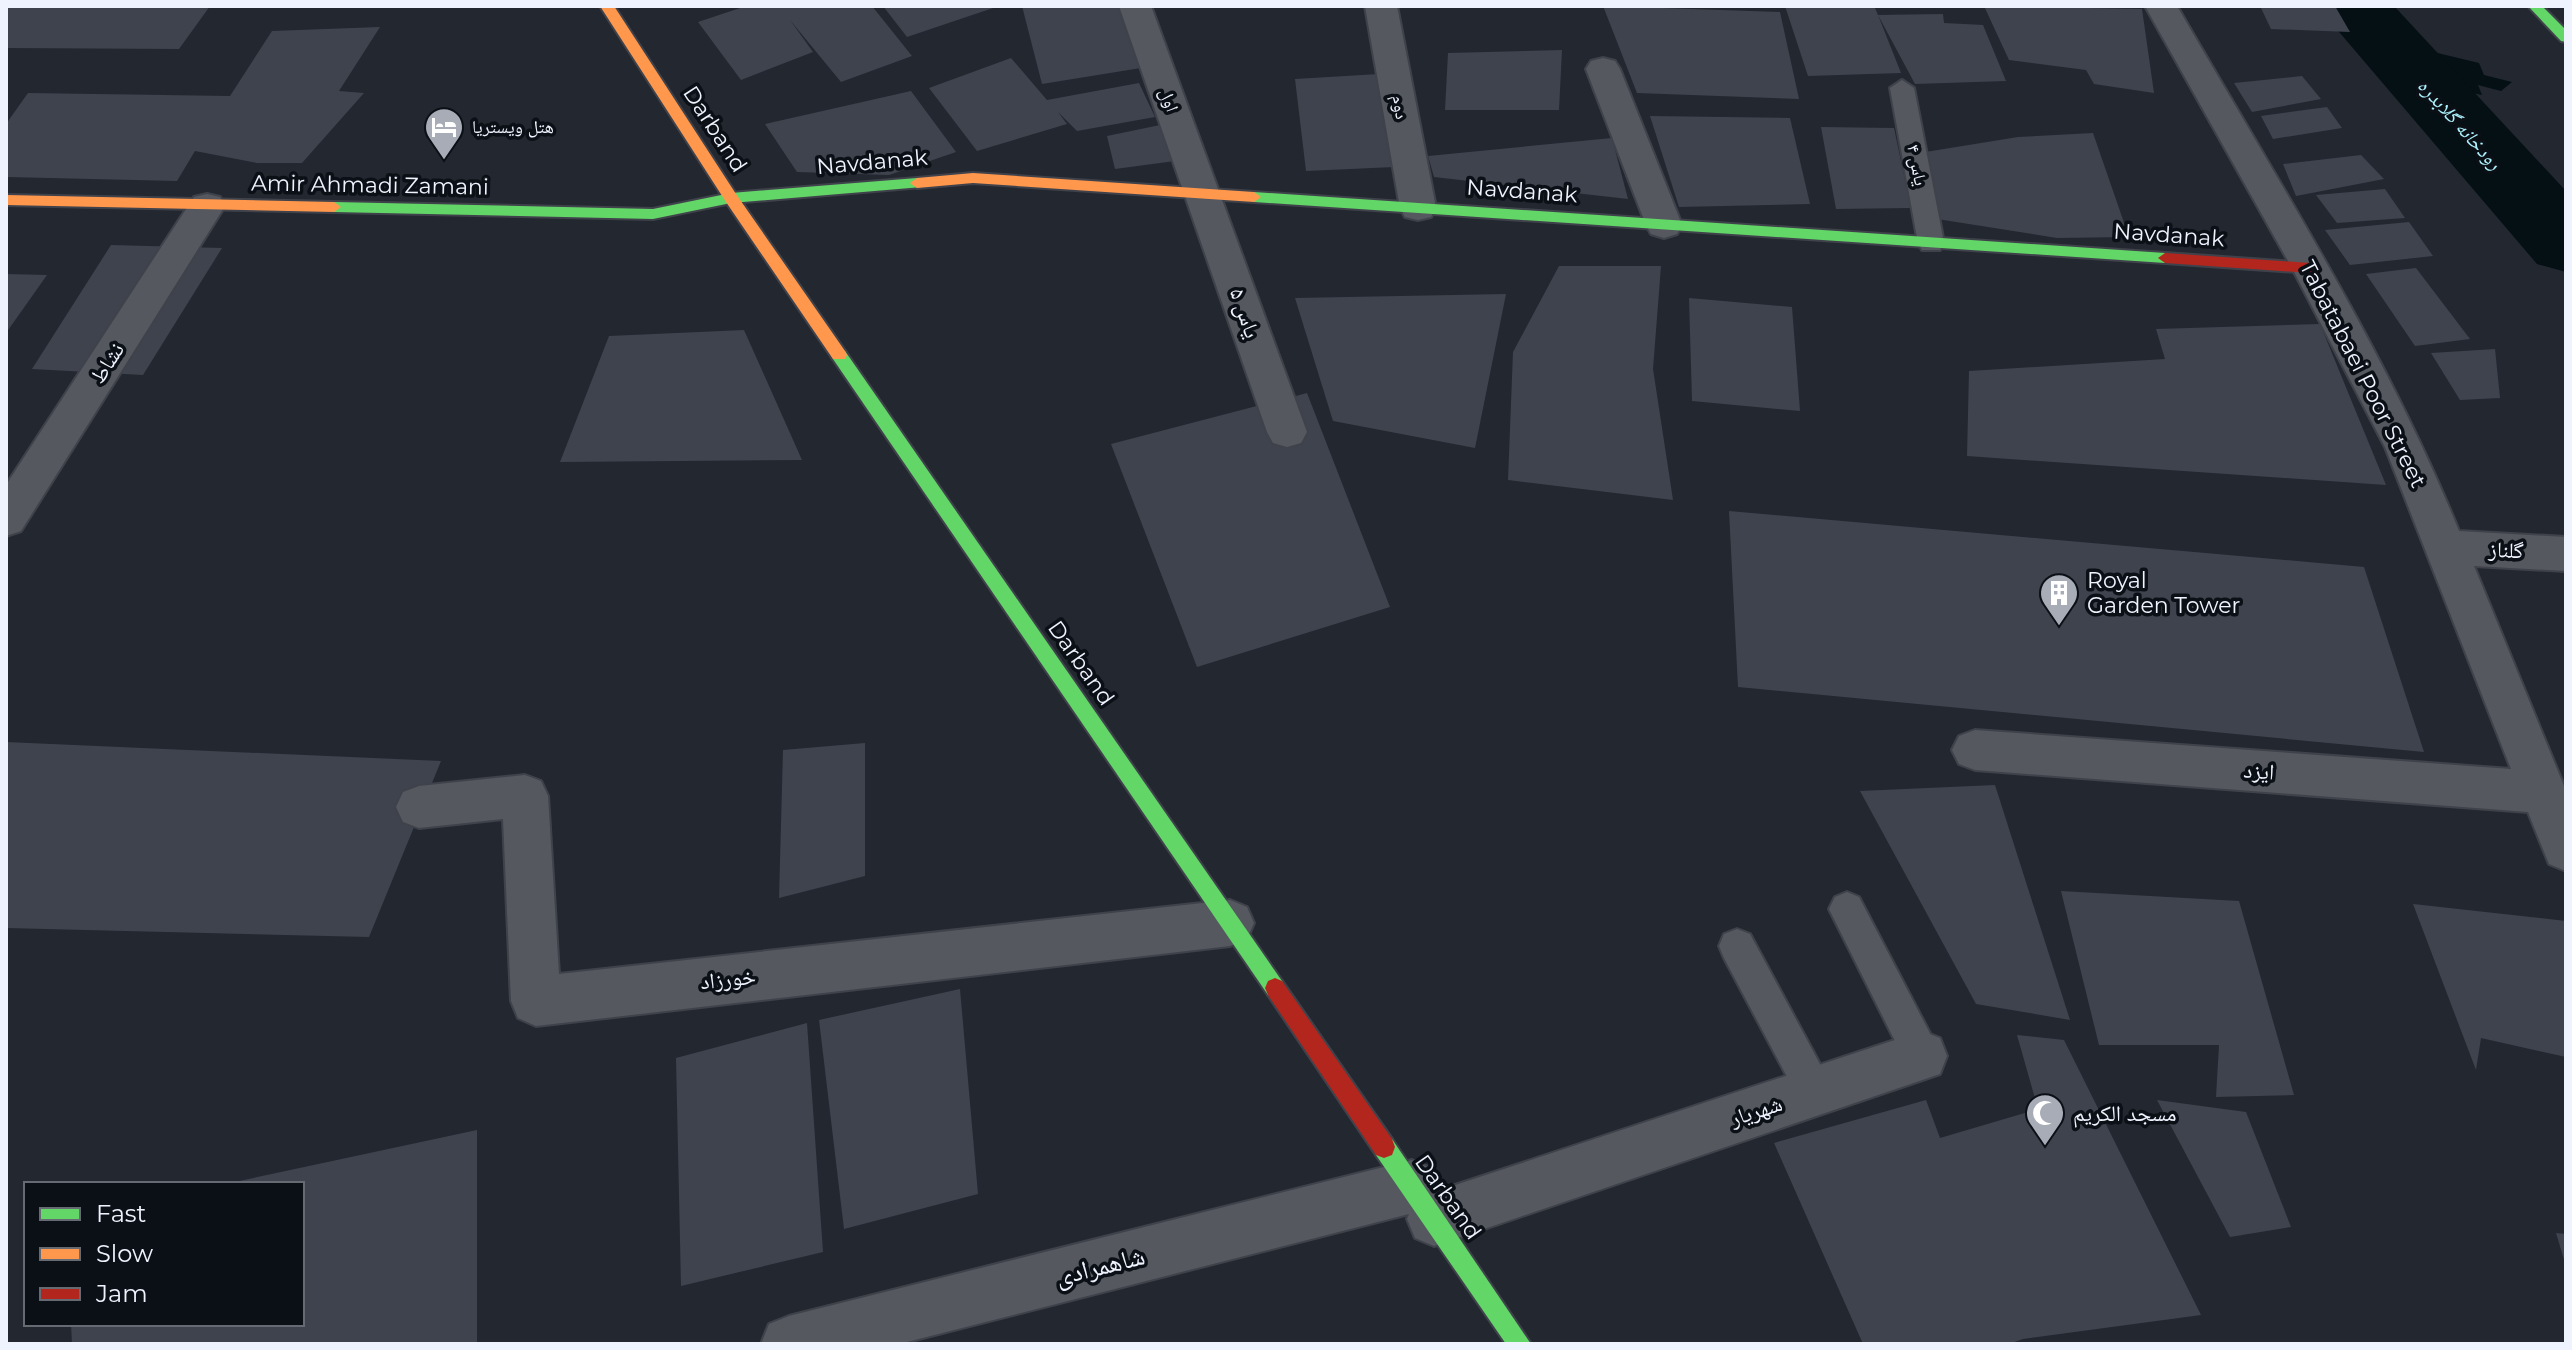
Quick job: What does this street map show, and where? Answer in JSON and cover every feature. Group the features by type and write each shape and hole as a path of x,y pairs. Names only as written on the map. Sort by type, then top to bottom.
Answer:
{"street":[{"name":"Darband","path":"607,6 731,198 1520,1344"},
{"name":"اول","path":"1135,6 1203,194"},
{"name":"دوم","path":"1381,6 1418,208"},
{"name":"Tabatabaei Poor Street","path":"2161,6 2310,268 2405,447 2566,849"},
{"path":"2535,6 2566,38"},
{"path":"1603,69 1664,225"},
{"name":"Navdanak","path":"731,198 973,178 2310,268"},
{"name":"یاس ۵","path":"1203,194 1287,432"},
{"name":"Amir Ahmadi Zamani","path":"6,200 653,214 731,198"},
{"name":"نشاط","path":"6,519 207,206"},
{"name":"گلناز","path":"2445,547 2566,554"},
{"name":"ایزد","path":"1975,750 2542,792"},
{"name":"خورزاد","path":"419,807 525,796 536,1001 1230,923"},
{"name":"شهریار","path":"1423,1203 1815,1092 1922,1056"},
{"name":"شاهمرادی","path":"789,1344 1423,1203"}],"lane":[{"name":"یاس ۴","path":"1902,88 1931,243"},
{"name":"شهریار","path":"1847,909 1922,1056"},
{"path":"1737,946 1815,1092"}],"shaded area":[{"path":"2421,49 2479,63 2484,75 2512,82 2501,91 2478,85 2482,95 2453,89"}],"building":[{"path":"6,6 210,6 179,49 6,48"},
{"path":"746,6 872,6 912,56 841,82 790,20 813,52 741,80 698,22"},
{"path":"883,6 996,6 996,7 907,37"},
{"path":"1022,6 1119,6 1147,67 1042,84"},
{"path":"1603,6 1780,12 1799,99 1637,93"},
{"path":"1785,6 1875,8 1901,73 1808,76"},
{"path":"1984,6 2142,9 2154,93 2094,84 2086,70 2009,60"},
{"path":"2260,6 2335,6 2350,32 2271,29"},
{"path":"1943,14 1944,23 1983,25 2006,81 1915,84 1878,15"},
{"path":"380,27 339,91 364,93 302,163 257,163 195,151 177,181 6,177 6,124 28,93 230,96 272,31"},
{"path":"1562,50 1559,110 1445,110 1448,53"},
{"path":"1011,58 1047,100 1139,83 1155,117 1077,131 1058,112 1067,124 977,151 929,88"},
{"path":"1379,74 1394,167 1306,171 1295,79"},
{"path":"2302,76 2321,99 2252,112 2234,83"},
{"path":"911,91 956,152 889,175 797,172 765,124"},
{"path":"2327,107 2342,128 2273,139 2261,116"},
{"path":"1650,116 1790,118 1810,204 1679,207"},
{"path":"1160,125 1175,161 1115,169 1107,136"},
{"path":"1821,127 1894,128 1911,208 1836,209"},
{"path":"2093,133 2129,237 2057,238 1937,219 1913,154 2018,137"},
{"path":"1612,138 1628,199 1434,177 1428,156"},
{"path":"2361,155 2384,179 2296,196 2283,164"},
{"path":"2385,189 2405,218 2337,223 2316,195"},
{"path":"2409,222 2433,256 2350,265 2325,230"},
{"path":"111,245 222,248 143,375 32,369"},
{"path":"1559,266 1661,266 1653,369 1673,500 1508,480 1513,352"},
{"path":"2416,268 2470,339 2415,346 2366,274"},
{"path":"6,274 47,275 6,333"},
{"path":"1506,294 1475,448 1333,421 1295,298"},
{"path":"1689,298 1792,307 1800,411 1692,401"},
{"path":"2320,324 2386,485 1967,456 1969,371 2165,359 2156,329"},
{"path":"744,330 802,460 560,462 609,336"},
{"path":"2495,349 2500,398 2460,400 2431,353"},
{"path":"1307,393 1390,607 1197,667 1111,444"},
{"name":"Royal Garden Tower","path":"1729,511 2364,567 2424,752 1738,687"},
{"path":"6,742 441,761 369,937 6,928"},
{"path":"865,743 865,876 779,898 783,750"},
{"path":"1995,785 2070,1020 1976,1004 1860,791"},
{"path":"2061,891 2239,901 2294,1095 2216,1097 2219,1045 2099,1045"},
{"path":"2413,904 2566,921 2566,1057 2481,1038 2476,1070"},
{"path":"960,989 978,1194 844,1229 819,1020"},
{"path":"807,1023 823,1252 681,1286 676,1058"},
{"path":"2017,1035 2064,1040 2201,1315 2023,1339 2009,1344 1863,1344 1774,1143 1926,1100 1940,1138 2038,1109"},
{"path":"2157,1100 2246,1112 2291,1227 2230,1237"},
{"path":"477,1130 477,1344 72,1344 71,1326 304,1326 304,1182 235,1182"},
{"path":"2556,1233 2566,1234 2566,1263 2565,1263"}],"waterway":[{"name":"رودخانه گلابدره","path":"2353,6 2566,243"}],"traffic: fast":[{"path":"2535,6 2566,38"},
{"path":"334,207 653,214 731,198 917,183"},
{"path":"1254,197 2165,258"},
{"path":"839,355 1275,988"},
{"path":"1384,1147 1520,1344"}],"traffic: slow":[{"path":"607,6 731,198 839,355"},
{"path":"917,183 973,178 1254,197"},
{"path":"6,200 334,207"}],"traffic: jam":[{"path":"2165,258 2310,268"},
{"path":"1275,988 1384,1147"}],"place":[{"name":"هتل ویستریا","path":"444,161"},
{"name":"Royal Garden Tower","path":"2059,627"},
{"name":"مسجد الکریم","path":"2045,1147"}]}
